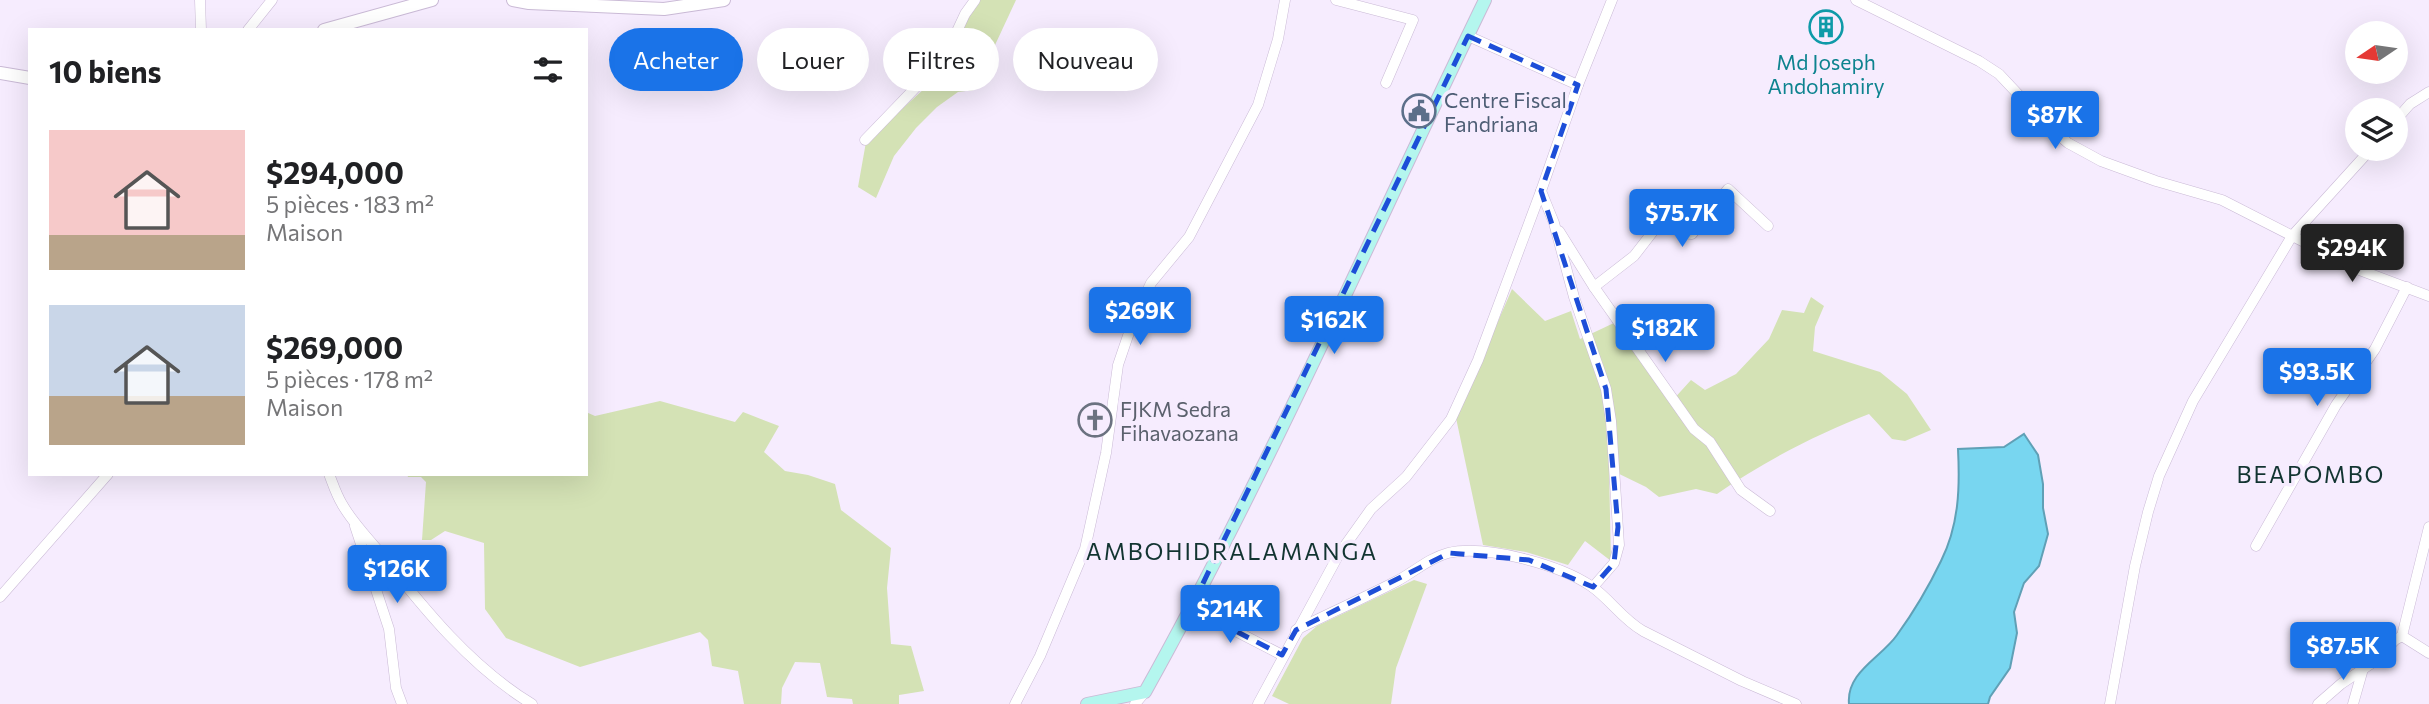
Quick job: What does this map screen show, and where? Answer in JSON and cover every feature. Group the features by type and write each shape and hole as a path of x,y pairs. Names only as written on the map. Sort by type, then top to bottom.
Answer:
{"main road":[{"path":"1087,704 1144,698 1363,260 1485,0"}],"street":[{"path":"200,0 201,28"},
{"path":"249,28 272,0"},
{"path":"331,28 432,0"},
{"path":"513,0 664,9 724,0"},
{"path":"864,140 945,57 975,0"},
{"path":"1015,704 1040,656 1085,549 1106,453 1118,365 1133,321 1151,283 1189,237 1258,105 1278,39 1285,0"},
{"path":"1336,0 1413,20 1386,83"},
{"path":"1258,704 1282,655 1339,554 1371,509 1406,477 1451,419 1478,360 1578,85 1612,0"},
{"path":"1856,0 1968,55 1999,74 2046,124 2068,143 2101,161 2156,181 2222,200 2357,269 2429,296"},
{"path":"1468,36 1578,85"},
{"path":"0,73 28,78"},
{"path":"2408,106 2429,92"},
{"path":"2110,704 2135,566 2158,476 2193,401 2292,236 2360,161"},
{"path":"1594,287 1634,256 1658,225 1667,225 1685,234 1692,234 1728,189 1768,226"},
{"path":"1541,191 1554,223 1574,297 1606,389 1611,421 1619,545 1614,563 1593,587"},
{"path":"1554,223 1594,287 1694,429 1710,442 1741,489 1770,511"},
{"path":"2256,545 2336,405 2375,349 2407,287"},
{"path":"0,597 106,476"},
{"path":"330,476 352,519 414,596 456,642 510,691 532,704"},
{"path":"352,519 389,629 396,688 402,704"},
{"path":"2318,704 2402,636 2429,527"},
{"path":"1296,630 1435,558 1463,551 1529,559 1593,587 1629,623 1643,631 1741,681 1796,704"},
{"path":"1191,608 1282,655"},
{"path":"2402,636 2429,653"},
{"path":"2353,704 2363,669"},
{"path":"1135,704 1144,698"}],"highlighted area":[{"path":"1468,36 1578,85 1541,191 1606,389 1618,527 1614,563 1593,587 1529,560 1449,553 1296,630 1282,655 1191,608"}],"green space":[{"path":"971,0 1016,0 999,36 999,28 959,28"},
{"path":"922,91 966,91 958,92 937,107 916,128 894,156 876,198 858,187 866,142"},
{"path":"1512,289 1545,321 1571,311 1580,339 1616,322 1671,402 1691,380 1705,390 1736,374 1769,339 1782,310 1804,313 1811,297 1824,306 1815,327 1813,351 1880,372 1907,394 1931,430 1905,441 1892,439 1869,414 1791,449 1717,494 1696,489 1659,497 1646,487 1609,469 1611,561 1585,541 1568,565 1526,552 1483,545 1456,418"},
{"path":"660,401 735,422 743,412 779,426 764,452 785,471 835,484 841,510 891,548 887,588 891,644 911,646 924,691 899,695 899,704 853,704 852,699 827,697 820,663 795,662 782,688 781,704 744,704 738,671 712,666 708,640 700,632 580,667 506,638 485,609 484,543 445,531 431,540 422,540 426,482 421,477 408,476 588,476 588,413 595,416"},
{"path":"1414,580 1427,584 1396,668 1391,704 1289,704 1272,696 1303,638 1317,626"}],"water":[{"path":"2024,434 2038,455 2048,534 2039,566 2024,583 2014,612 2017,633 2010,668 1988,704 1849,704 1853,683 1903,627 1926,590 1947,547 1957,506 1958,449 2004,447"}],"place":[{"name":"Md Joseph Andohamiry","path":"1826,27"},
{"name":"Centre Fiscal Fandriana","path":"1419,111"},
{"name":"FJKM Sedra Fihavaozana","path":"1095,420"}],"district":[{"name":"BEAPOMBO","path":"2311,474"},
{"name":"AMBOHIDRALAMANGA","path":"1232,551"}]}
